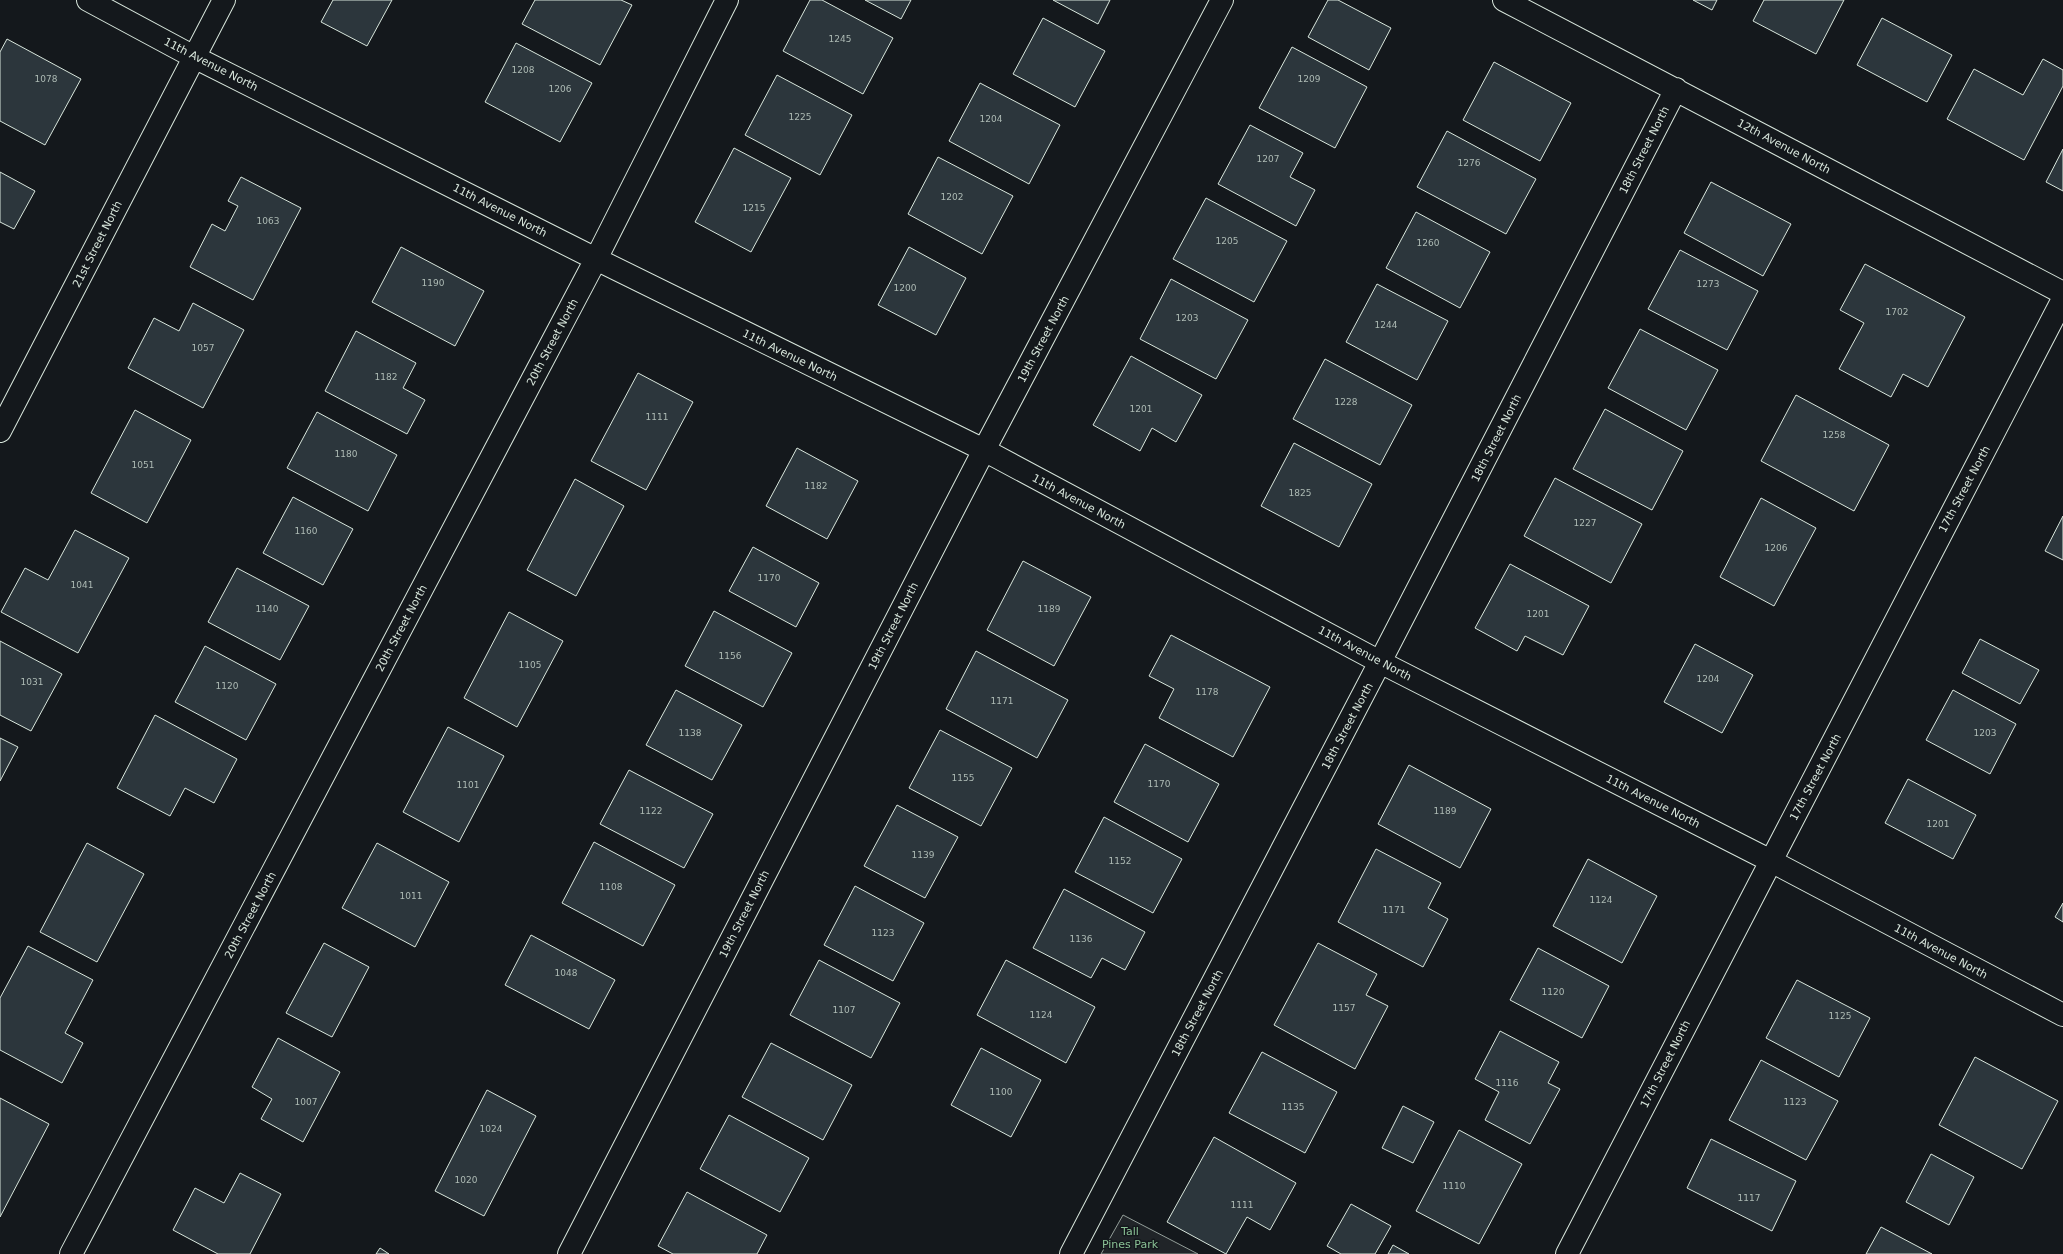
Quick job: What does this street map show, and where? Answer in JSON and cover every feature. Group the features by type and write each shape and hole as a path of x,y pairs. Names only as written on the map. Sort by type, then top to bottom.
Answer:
{"street":[{"name":"11th Avenue North","path":"88,0 194,57 596,259 984,450 1380,662 1771,861 2063,1015"},
{"name":"21st Street North","path":"0,431 224,0"},
{"name":"20th Street North","path":"71,1254 596,259 727,0"},
{"name":"19th Street North","path":"569,1254 984,450 1222,0"},
{"name":"12th Avenue North","path":"1504,0 2063,293"},
{"name":"18th Street North","path":"1071,1254 1380,662 1676,89"},
{"name":"17th Street North","path":"1567,1254 2063,299"}],"green space":[{"name":"Tall Pines Park","path":"1123,1215 1198,1254 1101,1254"}],"building":[{"path":"333,0 392,0 367,46 321,22"},
{"path":"535,0 621,0 632,5 600,65 522,24"},
{"path":"810,0 822,0 893,38 863,94 783,51"},
{"path":"865,0 911,0 901,19"},
{"path":"1053,0 1110,0 1098,24"},
{"path":"1328,0 1338,0 1391,28 1369,70 1308,37"},
{"path":"1693,0 1717,0 1712,10"},
{"path":"1764,0 1844,0 1816,54 1753,21"},
{"path":"1043,18 1105,51 1075,107 1013,74"},
{"path":"1882,18 1952,55 1927,102 1857,65"},
{"path":"7,39 81,79 45,145 0,121 0,52"},
{"path":"516,43 592,83 560,142 485,102"},
{"path":"1292,47 1367,87 1335,148 1259,108"},
{"path":"2043,59 2063,70 2063,86 2024,160 1947,119 1974,69 2023,95"},
{"path":"1494,62 1571,103 1540,161 1463,120"},
{"path":"777,75 852,115 820,175 745,135"},
{"path":"980,83 1060,125 1029,184 949,141"},
{"path":"1250,125 1303,153 1290,177 1315,190 1296,226 1218,184"},
{"path":"1447,131 1536,179 1506,234 1417,187"},
{"path":"734,148 791,178 751,252 695,222"},
{"path":"2063,149 2063,191 2046,182"},
{"path":"938,157 1013,196 982,254 908,214"},
{"path":"0,172 35,191 14,229 0,222"},
{"path":"241,177 301,208 253,300 190,267 212,224 225,231 238,206 228,201"},
{"path":"1711,182 1791,224 1763,276 1684,233"},
{"path":"1206,198 1287,241 1254,302 1173,259"},
{"path":"1416,212 1490,252 1460,308 1386,268"},
{"path":"401,247 484,291 455,346 372,302"},
{"path":"909,247 966,278 936,335 878,305"},
{"path":"1680,250 1758,291 1727,350 1648,309"},
{"path":"1865,264 1965,317 1928,387 1903,374 1891,397 1839,369 1864,323 1840,310"},
{"path":"1171,279 1248,320 1216,379 1140,339"},
{"path":"1377,284 1448,321 1417,380 1346,342"},
{"path":"193,303 244,330 203,408 128,368 154,318 179,331"},
{"path":"1640,329 1718,370 1686,430 1608,388"},
{"path":"356,331 416,363 403,388 425,400 407,434 325,391"},
{"path":"1131,356 1202,395 1176,442 1152,428 1140,451 1093,425"},
{"path":"1325,359 1412,405 1380,465 1293,419"},
{"path":"638,373 693,402 646,490 591,461"},
{"path":"1796,395 1889,445 1854,511 1761,461"},
{"path":"1605,409 1683,451 1652,510 1573,469"},
{"path":"135,410 191,440 147,523 91,493"},
{"path":"317,412 397,455 368,511 287,468"},
{"path":"1294,443 1372,484 1339,547 1261,506"},
{"path":"797,448 858,481 827,539 766,506"},
{"path":"1555,478 1642,524 1611,583 1524,536"},
{"path":"575,479 624,506 576,596 527,570"},
{"path":"293,497 353,529 323,585 263,553"},
{"path":"1761,498 1816,528 1774,606 1720,577"},
{"path":"2063,516 2063,560 2045,551"},
{"path":"75,530 129,558 78,653 1,612 25,568 48,580"},
{"path":"753,547 819,583 796,627 729,591"},
{"path":"1023,561 1091,597 1054,666 987,630"},
{"path":"1510,564 1589,606 1563,655 1525,636 1517,651 1475,628"},
{"path":"237,568 309,606 280,660 208,622"},
{"path":"714,611 792,653 763,707 685,666"},
{"path":"509,612 563,641 517,727 464,698"},
{"path":"1171,635 1270,687 1233,757 1159,718 1174,689 1149,676"},
{"path":"1980,639 2039,670 2020,704 1962,673"},
{"path":"0,641 62,674 31,731 0,715"},
{"path":"1695,644 1753,675 1722,733 1664,702"},
{"path":"205,646 276,684 246,740 175,702"},
{"path":"976,651 1068,700 1037,758 946,709"},
{"path":"676,690 742,725 712,780 646,745"},
{"path":"1953,690 2016,724 1990,774 1926,740"},
{"path":"155,715 237,759 214,803 185,788 170,816 117,788"},
{"path":"448,727 504,756 459,842 403,812"},
{"path":"940,730 1012,768 981,826 909,788"},
{"path":"0,738 18,747 0,781"},
{"path":"1145,744 1219,784 1188,842 1114,802"},
{"path":"1409,765 1491,809 1460,868 1378,824"},
{"path":"629,770 713,814 684,868 600,824"},
{"path":"1908,779 1976,815 1953,859 1885,823"},
{"path":"897,805 958,837 925,898 864,866"},
{"path":"1104,817 1182,859 1153,913 1075,872"},
{"path":"594,842 675,885 643,946 562,903"},
{"path":"87,843 144,874 97,962 40,932"},
{"path":"377,843 449,882 415,947 342,908"},
{"path":"1376,849 1441,883 1428,908 1448,919 1423,967 1338,922"},
{"path":"1588,859 1657,896 1622,963 1553,926"},
{"path":"855,886 924,923 893,981 824,945"},
{"path":"1064,889 1145,932 1125,970 1102,958 1091,978 1033,948"},
{"path":"2063,903 2063,922 2055,917"},
{"path":"531,935 615,980 589,1029 505,985"},
{"path":"324,943 369,967 332,1037 286,1013"},
{"path":"1318,943 1377,974 1366,995 1388,1006 1355,1069 1274,1025"},
{"path":"28,946 93,980 65,1033 83,1043 62,1083 0,1050 0,998"},
{"path":"1538,948 1609,986 1582,1038 1510,1000"},
{"path":"819,960 900,1003 871,1058 790,1015"},
{"path":"1006,960 1095,1007 1066,1063 977,1015"},
{"path":"1797,980 1870,1018 1839,1077 1766,1038"},
{"path":"1500,1031 1559,1062 1548,1083 1560,1089 1530,1144 1485,1120 1499,1092 1475,1079"},
{"path":"278,1038 340,1072 303,1142 261,1119 272,1099 252,1087"},
{"path":"771,1043 852,1085 823,1140 742,1097"},
{"path":"981,1048 1041,1080 1011,1137 951,1105"},
{"path":"1262,1052 1337,1092 1305,1153 1229,1113"},
{"path":"1975,1057 2058,1101 2022,1169 1939,1125"},
{"path":"1761,1060 1838,1101 1806,1160 1729,1120"},
{"path":"487,1090 536,1116 484,1216 435,1191"},
{"path":"0,1098 49,1124 0,1217"},
{"path":"1403,1106 1434,1122 1413,1163 1382,1148"},
{"path":"729,1115 809,1158 780,1212 700,1169"},
{"path":"1459,1130 1522,1164 1479,1244 1416,1211"},
{"path":"1214,1137 1296,1183 1270,1230 1247,1217 1226,1254 1167,1222"},
{"path":"1711,1139 1796,1181 1772,1231 1687,1188"},
{"path":"1931,1154 1974,1177 1949,1225 1906,1202"},
{"path":"240,1173 281,1194 250,1254 218,1254 173,1230 195,1188 224,1203"},
{"path":"687,1192 767,1235 757,1254 673,1254 658,1246"},
{"path":"1351,1204 1391,1226 1375,1254 1341,1254 1327,1246"},
{"path":"1881,1227 1932,1254 1866,1254"},
{"path":"1393,1245 1409,1254 1388,1254"},
{"path":"380,1248 389,1254 376,1254"}]}
